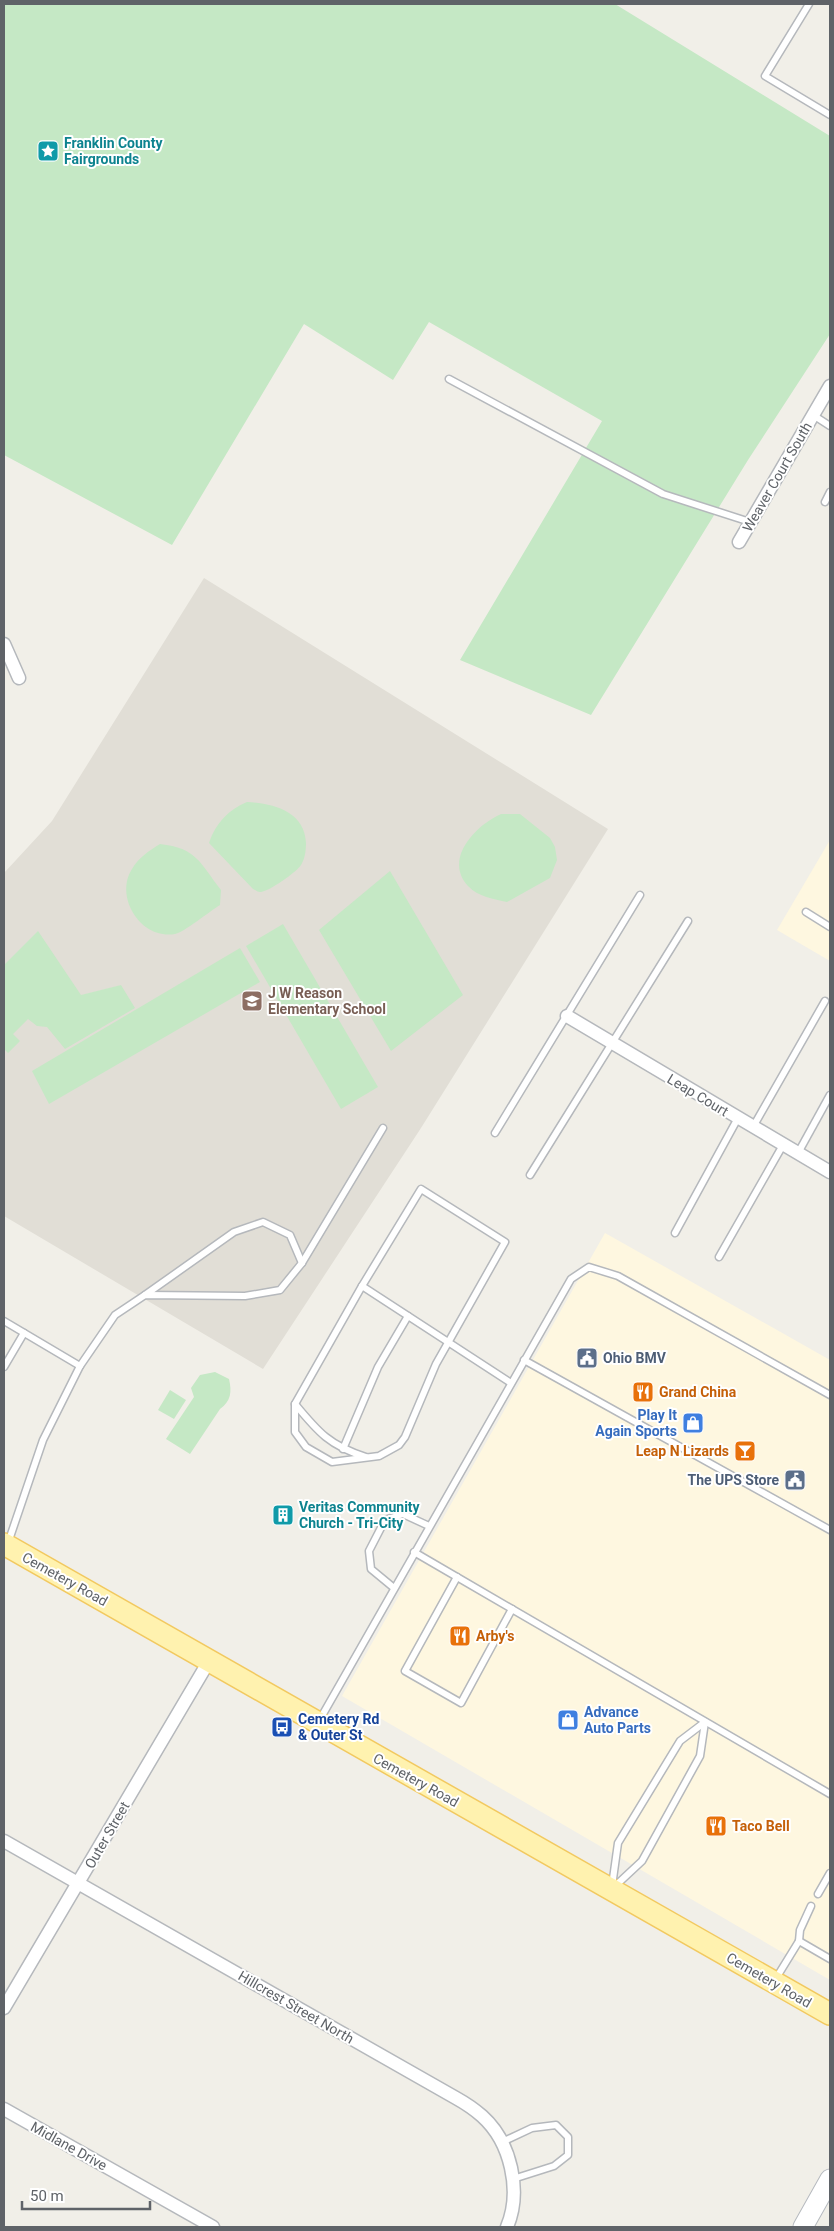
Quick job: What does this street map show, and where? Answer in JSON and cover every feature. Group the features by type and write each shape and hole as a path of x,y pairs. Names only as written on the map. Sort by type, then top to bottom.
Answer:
{"main road":[{"name":"Cemetery Road","path":"5,1545 830,2014"}],"street":[{"name":"Weaver Court South","path":"739,542 830,386"},
{"path":"4,644 19,678"},
{"name":"Leap Court","path":"567,1016 830,1172"},
{"name":"Outer Street","path":"4,2008 209,1661"},
{"name":"Hillcrest Street North","path":"4,1841 456,2098 482,2116 494,2130 511,2163 514,2198 512,2215 507,2227"},
{"name":"Midlane Drive","path":"4,2109 213,2227"},
{"path":"803,2227 826,2190"}],"lane":[{"path":"809,4 765,76 830,115"},
{"path":"449,379 663,494 750,522"},
{"path":"813,416 830,426"},
{"path":"824,502 830,492"},
{"path":"495,1133 640,895"},
{"path":"806,912 830,927"},
{"path":"530,1175 688,922"},
{"path":"753,1127 825,1001"},
{"path":"798,1153 830,1096"},
{"path":"675,1233 738,1118"},
{"path":"145,1295 245,1296 280,1290 302,1263 383,1128"},
{"path":"719,1257 783,1144"},
{"path":"421,1189 506,1242 448,1341 436,1364 405,1437 399,1445 379,1456 369,1459 332,1462 306,1448 295,1432 295,1404 362,1286 421,1189"},
{"path":"5,1545 43,1440 80,1366 115,1315 234,1232 263,1222 290,1235 302,1263"},
{"path":"318,1724 414,1552 571,1279 590,1267 618,1276 830,1396"},
{"path":"362,1286 512,1383"},
{"path":"344,1449 378,1368 408,1316"},
{"path":"4,1321 80,1366"},
{"path":"4,1367 24,1333"},
{"path":"524,1360 830,1530"},
{"path":"295,1404 328,1440 369,1459"},
{"path":"394,1588 371,1569 369,1551 384,1520 404,1514 429,1526"},
{"path":"414,1552 830,1794"},
{"path":"456,1577 405,1671 461,1702 512,1609"},
{"path":"611,1889 618,1844 680,1741 705,1722"},
{"path":"611,1889 642,1862 700,1756 705,1722"},
{"path":"818,1894 830,1873"},
{"path":"774,1982 799,1941 800,1930 811,1906"},
{"path":"799,1941 830,1959"},
{"path":"500,2143 532,2128 556,2124 568,2137 568,2155 554,2166 512,2179"}],"shaded area":[{"name":"J W Reason Elementary School","path":"204,578 608,829 421,1128 263,1369 4,1216 4,873 52,821"},
{"path":"830,840 830,961 777,930"},
{"path":"605,1233 830,1360 830,1980 342,1696"}],"green space":[{"path":"4,4 615,4 830,136 830,334 748,460 591,715 460,660 602,421 429,322 393,380 304,324 172,545 4,455"},
{"path":"247,802 267,804 286,811 300,824 306,843 304,857 299,868 275,885 260,892 253,889 209,843 223,818"},
{"path":"501,814 520,814 550,838 555,847 557,860 550,878 507,902 486,897 472,890 461,876 459,865 461,854 473,834 491,819"},
{"path":"160,844 182,849 190,853 221,890 220,905 175,934 163,934 151,930 142,923 134,914 126,892 127,880 132,869 144,855"},
{"path":"390,871 463,995 391,1051 319,930"},
{"path":"283,924 378,1087 341,1109 246,946"},
{"path":"38,931 81,995 121,985 135,1008 65,1049 47,1027 37,1026 28,1019 13,1034 20,1041 8,1053 4,1049 4,965"},
{"path":"240,948 260,982 49,1104 32,1071"},
{"path":"215,1372 229,1379 230,1396 190,1454 166,1439 194,1397 191,1388 200,1375"},
{"path":"170,1390 186,1400 174,1419 158,1410"}],"place":[{"name":"Franklin County Fairgrounds","path":"48,151"},
{"name":"J W Reason Elementary School","path":"252,1001"},
{"name":"Ohio BMV","path":"587,1358"},
{"name":"Grand China","path":"643,1392"},
{"name":"Play It Again Sports","path":"693,1423"},
{"name":"Leap N Lizards","path":"745,1451"},
{"name":"The UPS Store","path":"795,1480"},
{"name":"Veritas Community Church - Tri-City","path":"283,1515"},
{"name":"Arby's","path":"460,1636"},
{"name":"Advance Auto Parts","path":"568,1720"},
{"name":"Cemetery Rd & Outer St","path":"282,1727"},
{"name":"Taco Bell","path":"716,1826"}]}
